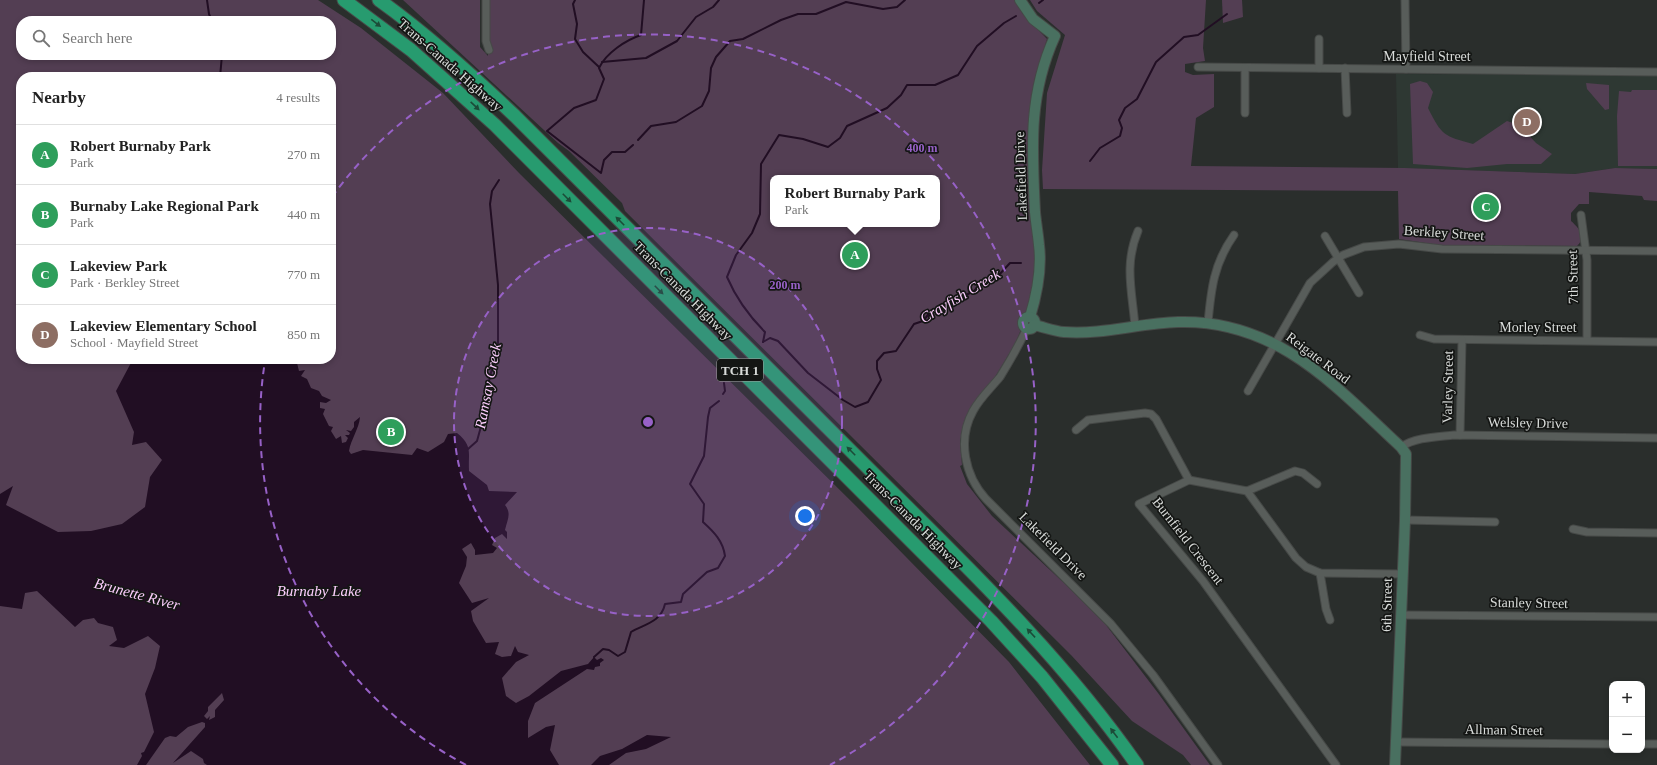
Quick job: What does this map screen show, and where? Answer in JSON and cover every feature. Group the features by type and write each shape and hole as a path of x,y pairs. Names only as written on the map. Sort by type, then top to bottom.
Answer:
{"highway":[{"name":"Trans-Canada Highway","path":"344,0 411,50 454,87 500,131 991,621 1042,677 1112,765"},
{"name":"Trans-Canada Highway","path":"379,0 434,43 510,111 958,558 1039,642 1097,711 1137,765"}],"street":[{"path":"486,0 486,41 489,50"},
{"name":"Lakefield Drive","path":"1020,0 1032,18 1055,36 1040,75 1035,104 1034,187 1039,262 1036,296 1030,323 1007,366 976,406 969,419 964,441 966,460 970,476 986,499 1121,635 1153,675 1218,765"},
{"path":"1405,0 1406,69"},
{"path":"1319,39 1319,68"},
{"name":"Mayfield Street","path":"1198,67 1657,72"},
{"path":"1245,68 1245,113"},
{"path":"1345,68 1346,113"},
{"name":"7th Street","path":"1581,214 1586,250 1587,340"},
{"path":"1135,326 1129,261 1132,246 1138,231"},
{"path":"1208,323 1215,270 1224,250 1234,235"},
{"path":"1325,236 1359,293"},
{"name":"Berkley Street","path":"1248,391 1274,342 1310,283 1320,272 1338,259 1364,247 1387,244 1407,244 1442,249 1657,251"},
{"name":"Reigate Road","path":"1030,323 1055,331 1078,333 1178,322 1208,323 1241,330 1274,342 1313,368 1401,447"},
{"name":"Morley Street","path":"1420,335 1434,339 1462,340 1587,340 1657,342"},
{"name":"Varley Street","path":"1460,435 1462,340"},
{"path":"1076,430 1088,420 1145,413 1151,414 1156,419 1189,480 1247,491 1296,558 1306,567 1320,573 1402,574"},
{"name":"Welsley Drive","path":"1401,447 1409,443 1429,438 1460,435 1657,438"},
{"name":"6th Street","path":"1396,765 1406,459 1406,454 1401,447"},
{"path":"1247,491 1253,486 1294,471 1303,473 1317,484"},
{"name":"Burnfield Crescent","path":"1189,480 1139,504 1203,581 1336,765"},
{"path":"1405,520 1495,522"},
{"path":"1573,529 1587,532 1657,533"},
{"path":"1320,573 1326,609 1330,620"},
{"name":"Stanley Street","path":"1401,615 1657,618"},
{"name":"Allman Street","path":"1396,742 1609,744"},
{"path":"1645,744 1657,744"}],"shaded area":[{"path":"0,0 318,0 361,28 443,93 520,174 856,506 1009,662 1090,765 0,765"},
{"path":"403,0 480,0 480,47 488,56 488,0 1015,0 1023,14 1047,39 1035,77 1029,119 1035,250 1033,289 1026,315 1021,322 1020,332 1015,344 995,377 970,408 960,441 962,465 960,466 967,484 992,516 1064,583 1106,625 1210,765 1191,765 1183,755 1132,721 1071,655 625,211 622,203 569,151 558,143"},
{"path":"1030,0 1206,0 1203,48 1205,61 1185,64 1185,72 1193,75 1214,74 1214,107 1196,118 1191,166 1405,168 1575,174 1615,168 1657,169 1657,201 1644,200 1642,196 1589,192 1589,204 1579,204 1571,213 1571,221 1579,229 1581,236 1580,243 1577,246 1439,245 1399,239 1398,191 1043,189 1042,170 1047,93 1065,35 1037,11"},
{"path":"1222,0 1242,0 1243,17 1223,23"},
{"path":"1396,74 1657,75 1657,169 1615,168 1575,174 1398,168"},
{"path":"1420,81 1427,83 1433,92 1428,108 1437,124 1445,134 1473,144 1507,121 1519,125 1536,143 1552,154 1541,164 1507,164 1467,168 1413,164 1410,84"},
{"path":"1586,83 1609,85 1609,109 1605,110 1587,89"},
{"path":"1632,90 1657,90 1657,166 1618,166 1617,116 1619,91 1631,92"}],"water":[{"name":"Burnaby Lake","path":"130,364 297,364 299,371 305,370 301,376 307,379 311,388 319,391 322,396 331,400 326,403 320,402 320,408 325,409 323,414 329,426 333,427 331,431 336,439 341,436 342,443 346,442 348,438 345,435 349,435 350,433 346,430 351,431 354,427 354,422 360,417 349,451 351,454 363,450 412,455 417,448 428,452 444,442 448,434 457,433 468,446 469,471 487,485 489,491 517,492 505,505 509,514 505,530 507,532 507,539 502,534 495,538 492,545 497,548 493,553 475,555 475,550 471,543 462,549 467,557 466,566 459,583 472,603 489,598 471,611 473,621 486,643 499,642 495,654 502,657 511,656 515,646 518,652 529,655 516,662 502,678 506,696 516,703 529,696 561,671 588,664 594,657 597,660 601,658 604,660 600,663 600,666 595,667 594,670 587,669 535,703 528,721 528,738 546,727 555,725 550,750 559,765 207,765 204,763 203,759 191,751 173,763 205,727 205,723 202,722 188,727 176,737 170,736 165,738 146,765 137,765 142,756 141,753 144,752 154,732 145,694 155,668 160,646 148,636 124,648 109,646 117,640 113,627 98,623 94,618 83,620 75,627 37,591 25,593 22,609 0,606 0,494 13,486 6,505 58,532 91,531 122,524 145,507 150,477 162,460 146,442 132,445 134,432 116,391","holes":["222,693 224,700 215,710 215,717 209,720 210,716 207,719 204,716 208,711 208,707"]},
{"path":"647,735 671,737 646,749 626,753 609,765 591,765 600,756 622,749"}],"waterway":[{"path":"207,0 210,16"},
{"path":"575,0 573,4 577,24 575,39 583,52 599,67"},
{"name":"Ramsay Creek","path":"633,145 625,152 612,152 604,160 601,173 547,131 574,108 596,100 604,79 599,68 602,62 611,52 629,40 641,35 644,0"},
{"path":"602,62 646,58 677,41 696,17 713,7 719,0"},
{"path":"638,140 651,126 676,122 702,106 709,91 711,68 716,57 730,41 743,39 781,20 798,14 816,14 846,2 883,9 897,7 905,0"},
{"path":"1039,3 1043,0"},
{"name":"Crayfish Creek","path":"1090,161 1100,148 1120,136 1122,128 1119,120 1125,108 1137,99 1156,62 1184,37 1198,35 1227,14"},
{"path":"763,342 765,332 743,306 727,277 736,255 752,233 760,214 761,164 779,135 803,139 828,147 840,138 847,126 887,108 901,95 907,85 935,85 958,75 977,46 1004,23 1016,16"},
{"path":"220,72 222,60"},
{"name":"Ramsay Creek","path":"468,449 477,441 485,412 485,398 498,343 498,285 490,204 492,191 499,180"},
{"name":"Crayfish Creek","path":"763,342 770,338 778,341 808,373 843,400 855,407 868,402 881,380 877,369 877,361 884,353 896,351 914,324 923,321 932,310 946,308 956,300 974,291 983,281 998,276 1010,263 1021,263"},
{"name":"Crayfish Creek","path":"723,394 725,391 724,383"},
{"name":"Crayfish Creek","path":"594,657 603,649 609,650 618,656 625,652 631,632 656,619 660,615 665,604 681,602 683,594 707,572 718,568 725,556 717,537 703,522 704,504 690,484 704,456 710,408 719,401"}],"place":[{"name":"Lakeview Elementary School","path":"1527,122"},
{"name":"Lakeview Park","path":"1486,207"},
{"name":"Robert Burnaby Park","path":"855,255"},
{"name":"Burnaby Lake Regional Park","path":"391,432"}],"water label":[{"name":"Brunette River","path":"137,594"}]}
